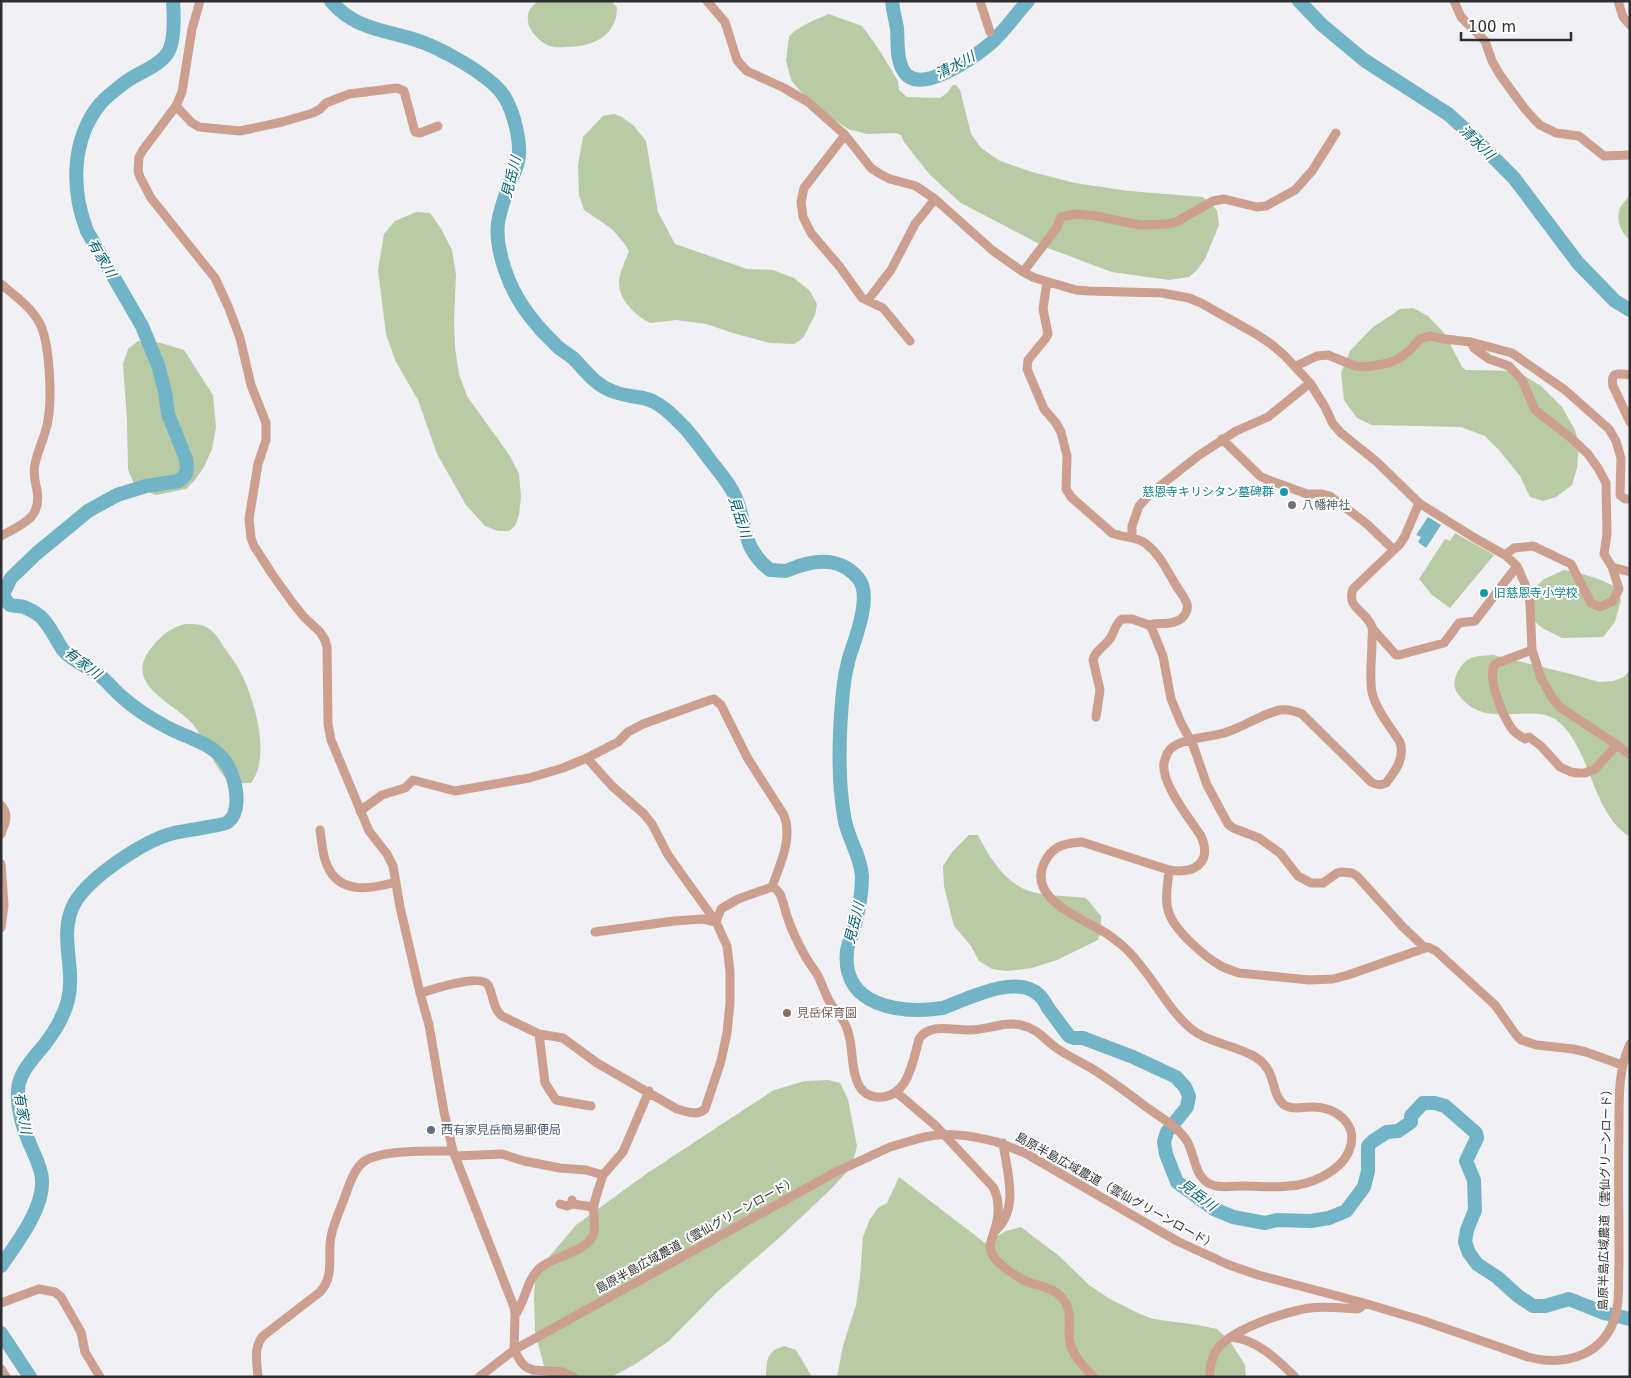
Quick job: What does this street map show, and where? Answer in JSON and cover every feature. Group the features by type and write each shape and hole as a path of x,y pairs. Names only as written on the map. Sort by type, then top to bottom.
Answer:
{"street":[{"path":"200,1 192,29 182,92 176,106 139,157 140,177 155,205 215,278 240,338 251,385 266,423 267,431 258,464 249,519 251,538 254,546 292,602 325,640 327,647 329,732 369,831 388,854 393,866 400,907 429,1025 444,1112 454,1153 514,1307 514,1350 526,1367 533,1370 562,1372 574,1377"},
{"path":"707,1 725,22 737,60 742,66 748,71 808,102 845,135 871,168 890,179 916,186 934,199 992,250 1023,272 1047,282 1089,291 1162,293 1189,298 1201,303 1271,344 1296,366 1310,383 1333,424 1341,433 1377,462 1420,503 1473,538 1505,555 1517,566 1528,591 1532,650 1541,678 1553,699 1561,708 1617,744 1630,755"},
{"path":"980,1 990,32"},
{"path":"1454,1 1461,17 1486,41 1492,61 1500,75 1524,109 1540,125 1556,133 1579,136 1604,156 1630,156"},
{"path":"1618,1 1623,17 1630,25"},
{"path":"176,106 191,122 199,127 240,131 313,113 330,101 349,94 397,88 404,91 415,132 420,133 438,126"},
{"path":"1023,272 1056,229 1061,217 1076,214 1140,225 1167,224 1176,222 1213,201 1224,199 1257,207 1266,206 1295,190 1312,171 1336,132"},
{"path":"845,135 808,180 802,195 801,210 806,226 840,267 862,298 883,308 910,341"},
{"path":"868,300 892,270 915,224 934,199"},
{"path":"1047,282 1043,309 1048,334 1028,360 1027,369 1044,409 1061,432 1067,456 1066,489 1071,497 1112,533 1132,537 1144,543 1156,553 1165,564 1187,606 1184,616 1180,620 1149,625"},
{"path":"1,284 30,309 40,322 47,354 49,400 48,420 34,465 39,500 35,513 26,522 1,536"},
{"path":"1296,366 1317,356 1328,356 1355,366 1366,367 1389,363 1400,358 1420,339 1430,336 1444,340 1471,342 1512,353 1565,390 1609,429 1616,441 1621,458 1620,495 1625,499 1630,499"},
{"path":"1471,342 1474,348 1489,359 1509,366 1522,380 1535,410 1571,438 1598,468 1606,482 1607,534 1604,554 1612,567 1619,589 1613,602 1600,607 1590,603 1571,564 1533,546 1514,548 1505,555"},
{"path":"1630,375 1615,374 1612,380 1630,422"},
{"path":"1132,537 1132,526 1139,506 1152,492 1222,439 1268,417 1310,383"},
{"path":"1222,439 1260,476 1308,494 1330,496 1367,524 1394,550"},
{"path":"716,922 721,909 738,899 772,887 776,888 803,953 818,976 829,1001 846,1025 852,1044 854,1072 857,1082 862,1090 869,1095 887,1096 896,1092 903,1085 908,1077 919,1039 928,1030 935,1028 974,1030 1006,1024 1020,1024 1033,1029 1055,1047 1118,1086 1171,1125 1186,1139 1200,1175 1206,1182 1220,1186 1290,1186 1323,1176 1339,1165 1347,1155 1352,1144 1352,1133 1344,1118 1324,1108 1286,1107 1280,1101 1269,1071 1263,1063 1253,1055 1209,1040 1185,1024 1143,967 1126,949 1108,934 1054,902 1045,892 1041,882 1042,869 1046,859 1054,850 1072,842 1082,842 1169,870 1183,871 1197,867 1205,857 1206,850 1201,836 1169,787 1164,776 1166,754 1170,748 1189,739 1227,732 1272,712 1293,710 1302,714 1371,782 1376,785 1382,785 1386,782 1401,759 1400,742 1375,700 1372,691 1372,628 1369,620 1353,604 1351,594 1353,589 1394,550 1405,536 1420,503"},
{"path":"1372,628 1396,655 1444,644 1459,623 1475,621 1517,566"},
{"path":"1612,567 1630,572"},
{"path":"1096,717 1100,696 1093,660 1094,655 1110,638 1117,623 1122,619 1132,619 1149,625 1163,656 1171,699 1193,745 1207,785 1228,824 1233,828 1259,838 1280,853 1298,876 1311,883 1323,883 1341,872 1352,873 1357,876 1402,927 1424,947"},
{"path":"1532,650 1496,664 1492,670 1498,698 1513,731 1525,738 1528,737 1541,746 1560,767 1571,772 1584,773 1594,769 1617,744"},
{"path":"360,811 382,795 405,788 413,780 444,790 468,790 529,778 564,768 618,742 628,732 644,724 710,700 718,701 733,726 748,759 788,824 787,841 772,887"},
{"path":"420,994 452,984 484,981 488,985 498,1012 502,1016 539,1034 563,1038 597,1063 649,1091 677,1109 698,1113 705,1108 721,1061 727,1033 730,1003 730,972 727,946 716,922 668,855 652,824 644,814 612,786 587,758"},
{"path":"1,805 6,811 6,820 1,834"},
{"path":"320,830 327,866 340,882 350,887 376,887 396,882"},
{"path":"1,864 4,905 1,928"},
{"path":"1169,870 1167,903 1169,915 1175,925 1206,956 1230,970 1239,973 1309,980 1333,979 1424,947 1432,948 1495,1005 1521,1040 1537,1045 1573,1049 1622,1065"},
{"path":"595,932 674,920 703,919 716,922"},
{"path":"539,1034 545,1083 556,1100 591,1106"},
{"name":"島原半島広域農道（雲仙グリーンロード）","path":"478,1377 514,1350 834,1173 890,1147 928,1136 950,1134 976,1137 1000,1143 1039,1160 1177,1241 1205,1255 1258,1275 1424,1321 1528,1357 1553,1362 1574,1358 1595,1347 1601,1341 1613,1322 1618,1302 1620,1083 1622,1065 1630,1044"},
{"path":"1620,1083 1630,1086"},
{"path":"515,1315 531,1280 539,1268 553,1259 584,1246 590,1241 594,1234 596,1223 593,1207 603,1175 623,1152 649,1091"},
{"path":"896,1092 936,1126 993,1187 997,1194 998,1202 995,1231 990,1246 992,1253 998,1261 1018,1277 1055,1291 1068,1306 1070,1314 1070,1343 1078,1360 1094,1377"},
{"path":"995,1231 1006,1218 1010,1197 1010,1179 1000,1143"},
{"path":"258,1377 256,1348 258,1342 263,1336 320,1292 327,1282 333,1225 342,1206 352,1176 368,1159 381,1155 419,1151 502,1154 524,1161 560,1168 586,1170 603,1175"},
{"path":"560,1204 567,1206 573,1202 593,1207"},
{"path":"1,1303 38,1289 55,1292 61,1297 81,1332 85,1352 100,1377"},
{"path":"1210,1377 1211,1363 1223,1342 1247,1328 1300,1309 1329,1307 1358,1309 1364,1303"},
{"path":"1231,1338 1249,1341 1264,1350 1283,1365 1294,1377"},
{"path":"1,1369 6,1377"}],"green space":[{"path":"538,1 611,1 617,7 616,17 608,32 594,42 585,45 552,47 540,40 529,26 528,15 530,9"},
{"path":"829,14 862,26 898,81 899,90 907,97 940,98 953,85 956,85 960,90 971,134 981,148 1000,161 1032,172 1075,183 1129,191 1203,197 1217,210 1219,225 1205,259 1189,277 1169,280 1112,272 1045,247 961,203 930,175 904,142 901,135 896,133 867,134 848,129 822,111 791,80 786,61 789,36 810,22"},
{"path":"614,114 622,117 634,126 646,141 658,212 675,244 747,269 773,270 794,278 810,291 817,304 815,315 803,338 794,344 770,343 706,324 676,320 650,323 638,316 628,306 621,294 619,281 629,251 612,229 584,210 579,195 578,165 583,137 603,116"},
{"path":"1630,195 1630,240 1621,230 1618,217 1620,208"},
{"path":"416,212 430,213 452,250 456,275 455,348 459,374 467,396 510,456 519,474 521,497 519,515 515,526 509,531 498,531 485,526 466,505 437,454 418,400 395,360 386,334 378,270 384,234 395,221"},
{"path":"1413,308 1428,316 1445,334 1462,367 1466,370 1517,371 1541,386 1562,407 1575,430 1579,445 1577,468 1572,485 1556,497 1543,501 1530,497 1520,476 1485,436 1461,427 1372,425 1357,418 1344,400 1341,373 1350,351 1372,328 1400,309"},
{"path":"138,341 161,343 184,350 213,395 216,427 212,449 204,467 186,489 156,495 135,487 128,469 123,364 128,349"},
{"path":"1455,533 1494,555 1450,608 1432,595 1419,579 1445,539 1450,541"},
{"path":"1564,570 1591,577 1617,588 1621,600 1615,622 1603,637 1562,638 1542,628 1529,616 1531,591 1544,579"},
{"path":"186,624 202,625 213,632 236,664 247,686 256,714 260,745 260,759 257,772 251,783 234,783 226,778 215,764 196,728 152,690 146,681 142,671 144,660 152,647 167,632"},
{"path":"1493,655 1599,682 1613,681 1624,677 1630,670 1630,837 1617,826 1607,813 1579,749 1570,734 1559,722 1548,716 1537,714 1485,713 1473,708 1458,694 1454,682 1463,664 1473,657"},
{"path":"969,835 978,835 999,869 1006,877 1023,888 1032,892 1086,898 1101,916 1101,931 1098,940 1057,960 1032,968 1007,971 992,969 979,961 971,946 954,926 944,886 943,866 953,851"},
{"path":"828,1080 840,1083 848,1099 857,1146 852,1166 831,1189 717,1292 669,1341 634,1365 611,1377 547,1377 535,1332 535,1280 544,1263 576,1225 646,1174 774,1090 805,1081"},
{"path":"899,1177 985,1243 1006,1231 1021,1227 1059,1256 1089,1285 1110,1299 1153,1319 1217,1329 1230,1341 1245,1365 1246,1377 837,1377 843,1346 856,1305 863,1237 870,1219 879,1207 887,1203"},
{"path":"784,1346 796,1350 812,1377 766,1377 769,1357 778,1348"}],"water":[{"path":"1428,517 1441,525 1426,548 1418,542 1421,537 1416,535"}],"waterway":[{"name":"有家川","path":"1,1266 28,1225 39,1202 42,1176 20,1114 18,1091 21,1078 27,1066 56,1029 68,1000 70,976 67,928 74,904 81,893 92,883 134,851 148,843 174,833 228,822 232,818 236,807 233,778 222,757 205,744 174,731 136,708 98,674 67,654 40,616 24,607 10,605 4,598 4,592 11,578 37,553 88,511 117,495 146,486 179,481 186,474 186,459 168,414 158,365 142,326 87,231 78,199 76,182 79,149 83,133 90,118 100,104 111,94 128,80 158,63 170,49 174,14 173,1"},
{"name":"見岳川","path":"331,1 340,10 359,23 424,43 463,62 487,79 504,96 516,128 519,155 499,218 499,247 509,280 525,310 539,327 600,385 616,393 652,401 683,426 730,486 739,507 749,544 760,561 770,570 785,571 815,562 831,562 845,567 858,578 864,595 863,606 846,670 840,722 839,754 844,816 859,861 862,877 858,912 847,951 848,970 854,984 864,995 877,1003 893,1007 909,1010 927,1010 943,1008 978,994 1005,987 1018,986 1030,989 1042,998 1069,1036 1083,1038 1133,1057 1176,1077 1185,1087 1189,1096 1187,1107 1167,1132 1164,1142 1166,1154 1177,1182 1214,1209 1233,1217 1265,1223 1277,1220 1311,1221 1329,1218 1346,1211 1364,1187 1368,1171 1368,1146 1387,1132 1398,1131 1411,1122 1411,1116 1423,1103 1435,1103 1445,1106 1476,1133 1477,1138 1466,1161 1474,1180 1475,1210 1467,1230 1465,1242 1469,1253 1477,1264 1497,1277 1518,1296 1533,1306 1545,1306 1569,1299 1604,1313 1630,1319"},
{"name":"清水川","path":"892,1 897,28 898,55 901,65 910,77 921,80 933,78 946,72 982,50 1000,34 1028,1"},
{"name":"清水川","path":"1299,1 1321,24 1364,60 1448,114 1467,131 1514,178 1578,263 1615,301 1630,310"},
{"name":"有家川","path":"1,1333 30,1377"}],"place":[{"name":"慈恩寺キリシタン墓碑群","path":"1284,492"},
{"name":"八幡神社","path":"1292,505"},
{"name":"旧慈恩寺小学校","path":"1484,593"},
{"name":"見岳保育園","path":"787,1013"},
{"name":"西有家見岳簡易郵便局","path":"431,1130"}]}
